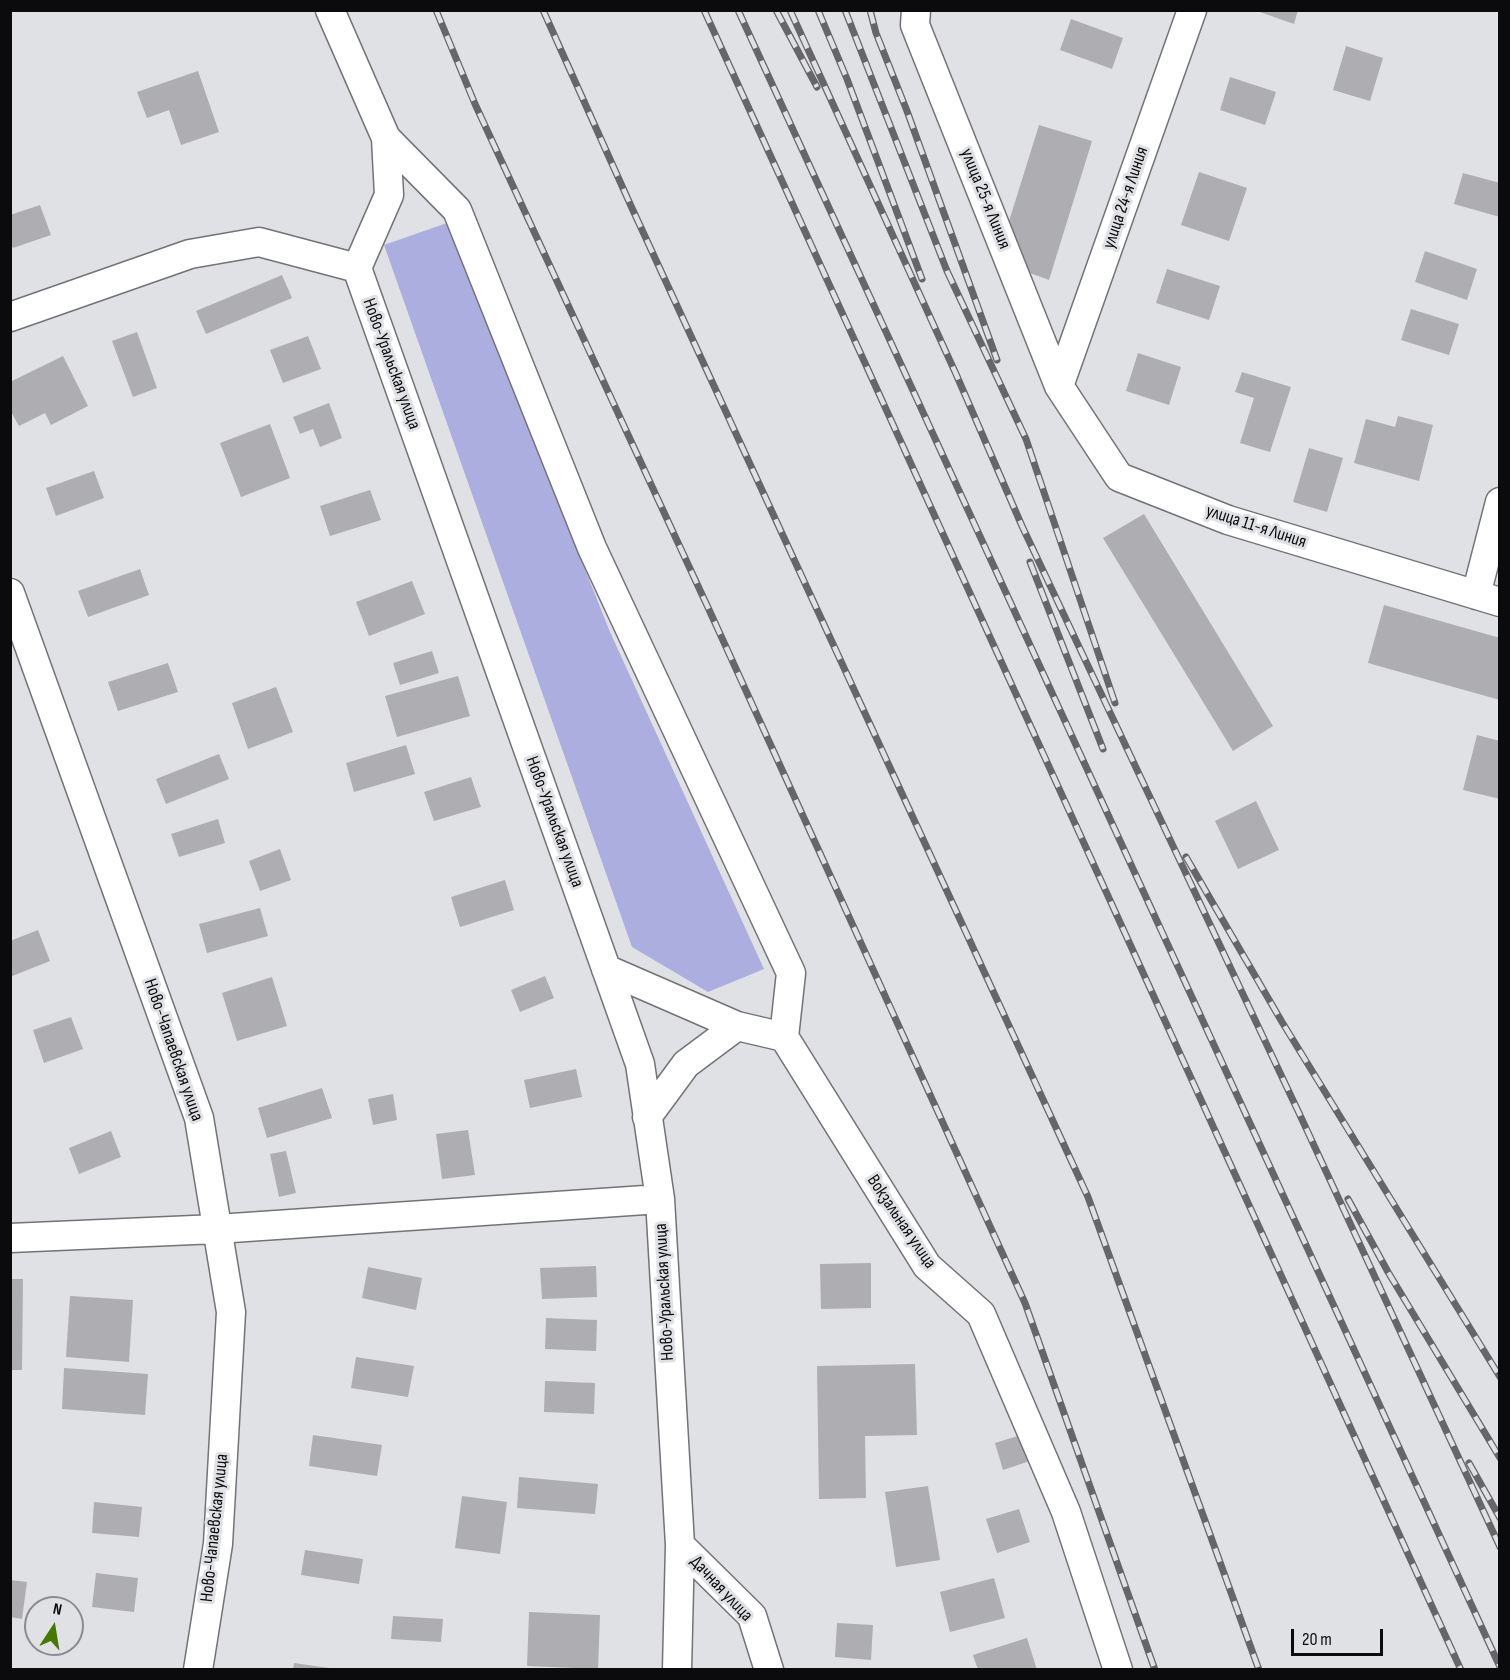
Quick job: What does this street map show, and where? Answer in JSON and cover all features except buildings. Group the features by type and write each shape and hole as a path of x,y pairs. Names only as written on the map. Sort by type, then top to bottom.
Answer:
{"street":[{"path":"10,317 190,255 259,242 357,268 389,195 386,138 330,10"},
{"name":"улица 25-я Линия","path":"915,10 915,25 1059,386"},
{"name":"улица 24-я Линия","path":"1059,386 1192,10"},
{"path":"386,138 457,210 592,548 791,974 784,1037 737,1026 606,969"},
{"name":"Ново-Уральская улица","path":"357,268 639,1064 660,1199 680,1545 677,1670"},
{"name":"улица 11-я Линия","path":"1059,386 1119,477 1228,520 1488,598"},
{"path":"1488,598 1500,502"},
{"name":"Ново-Чапаевская улица","path":"10,593 199,1118 231,1312 218,1544 198,1670"},
{"path":"647,1117 686,1064 737,1026"},
{"name":"Вокзальная улица","path":"784,1037 927,1266 981,1314 1066,1512 1118,1670"},
{"path":"10,1238 217,1228 660,1199"},
{"name":"Дачная улица","path":"680,1545 752,1616 769,1670"}],"shaded area":[{"path":"447,223 610,632 764,969 708,992 632,947 384,245"}],"railway":[{"path":"436,10 475,104 711,614 1025,1303 1155,1670"},
{"path":"543,10 631,206 1088,1197 1259,1670"},
{"path":"704,10 1461,1670"},
{"path":"738,10 1500,1667"},
{"path":"776,10 817,87"},
{"path":"790,10 956,374 1022,526 1299,1113 1500,1547"},
{"path":"818,10 847,79 922,279"},
{"path":"845,10 947,271 1026,439 1115,703"},
{"path":"870,10 876,33 907,111 997,360"},
{"path":"1030,562 1103,749"},
{"path":"1186,857 1282,1022 1500,1377"},
{"path":"1348,1199 1388,1272 1500,1458"},
{"path":"1469,1463 1500,1518"}]}
